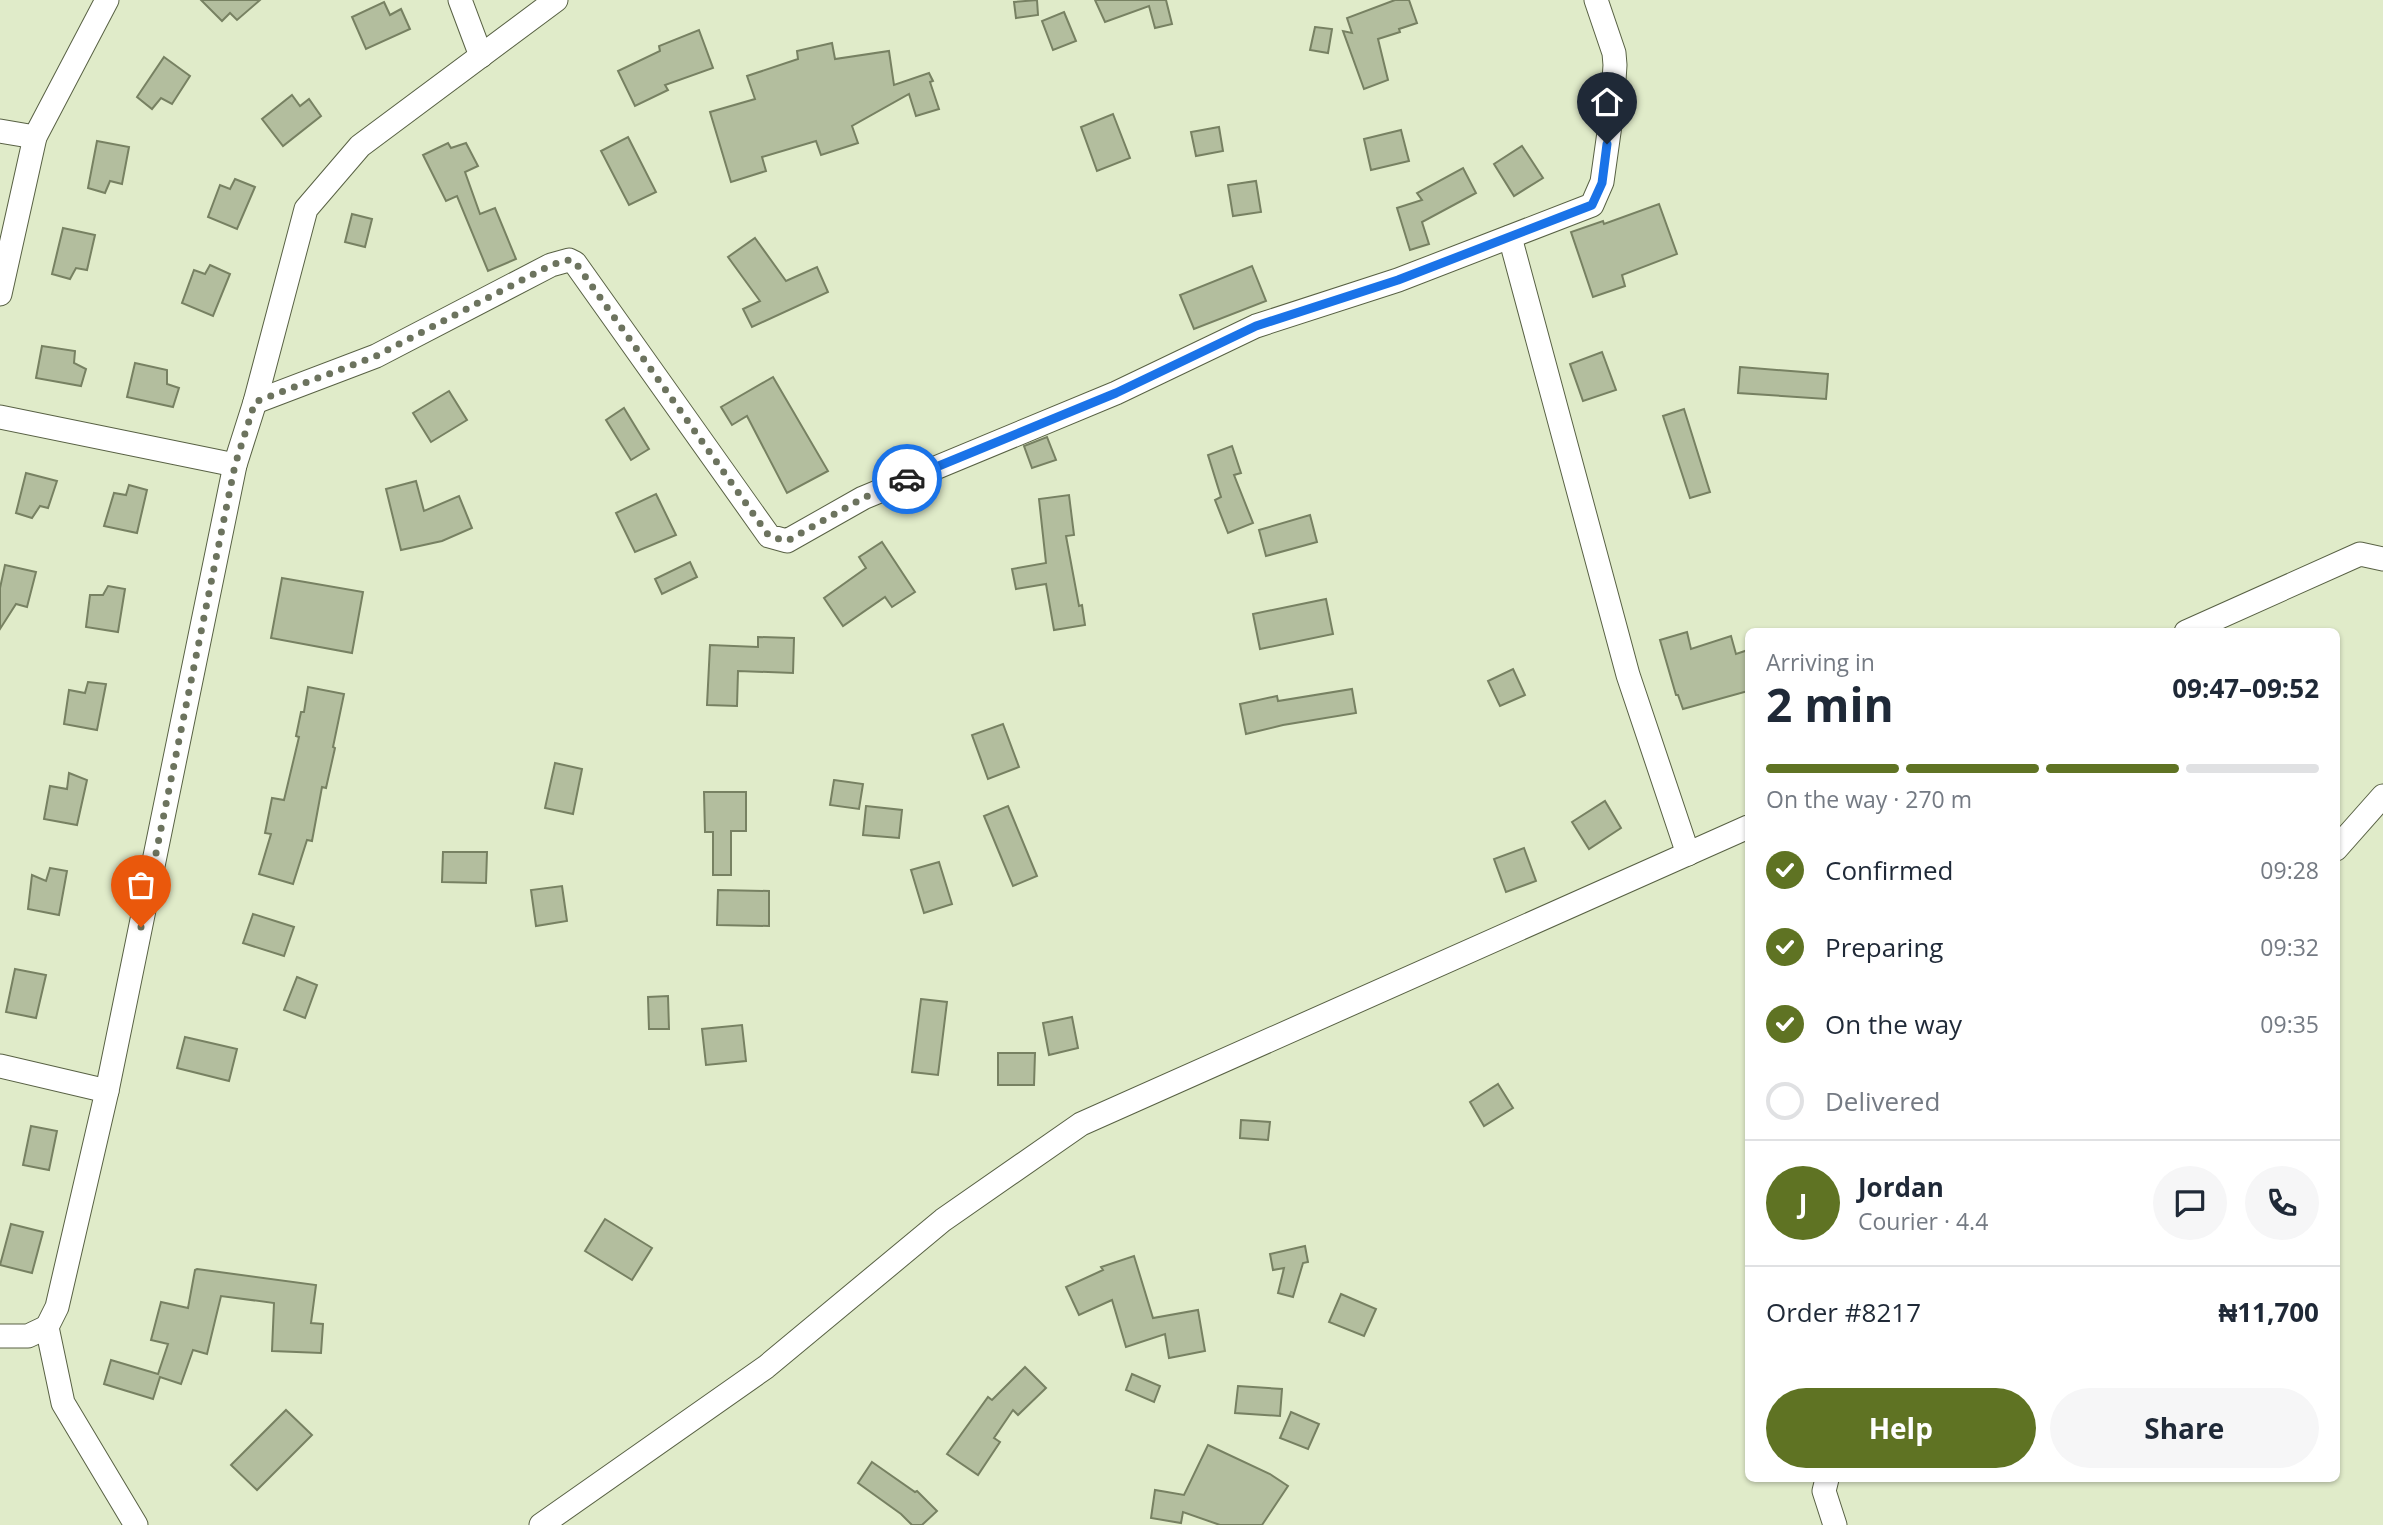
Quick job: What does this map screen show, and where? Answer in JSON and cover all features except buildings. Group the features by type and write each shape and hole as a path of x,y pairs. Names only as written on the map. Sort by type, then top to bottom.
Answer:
{"street":[{"path":"0,294 35,137 107,0"},
{"path":"460,0 481,56"},
{"path":"0,1336 28,1336 47,1327 57,1307 107,1090 235,465 255,402 306,209 360,145 556,0"},
{"path":"255,402 376,356 551,265 569,260 575,262 769,536 787,541 863,498 1116,393 1256,326 1398,280 1592,205 1602,183 1615,65 1614,53 1596,0"},
{"path":"0,131 35,137"},
{"path":"1510,237 1628,676 1688,854"},
{"path":"0,417 235,465"},
{"path":"2195,628 2360,554 2383,559"},
{"path":"2340,844 2383,796"},
{"path":"541,1525 766,1367 943,1220 1081,1124 1745,828"},
{"path":"0,1066 107,1090"},
{"path":"47,1327 63,1403 136,1525"},
{"path":"1826,1482 1824,1491 1835,1525"}],"way so far":[{"path":"141,927 235,465 255,402 376,356 551,265 569,260 575,262 769,536 787,541 863,498 907,479"}],"route":[{"path":"907,479 1116,393 1256,326 1398,280 1592,205 1602,183 1607,144"}]}
